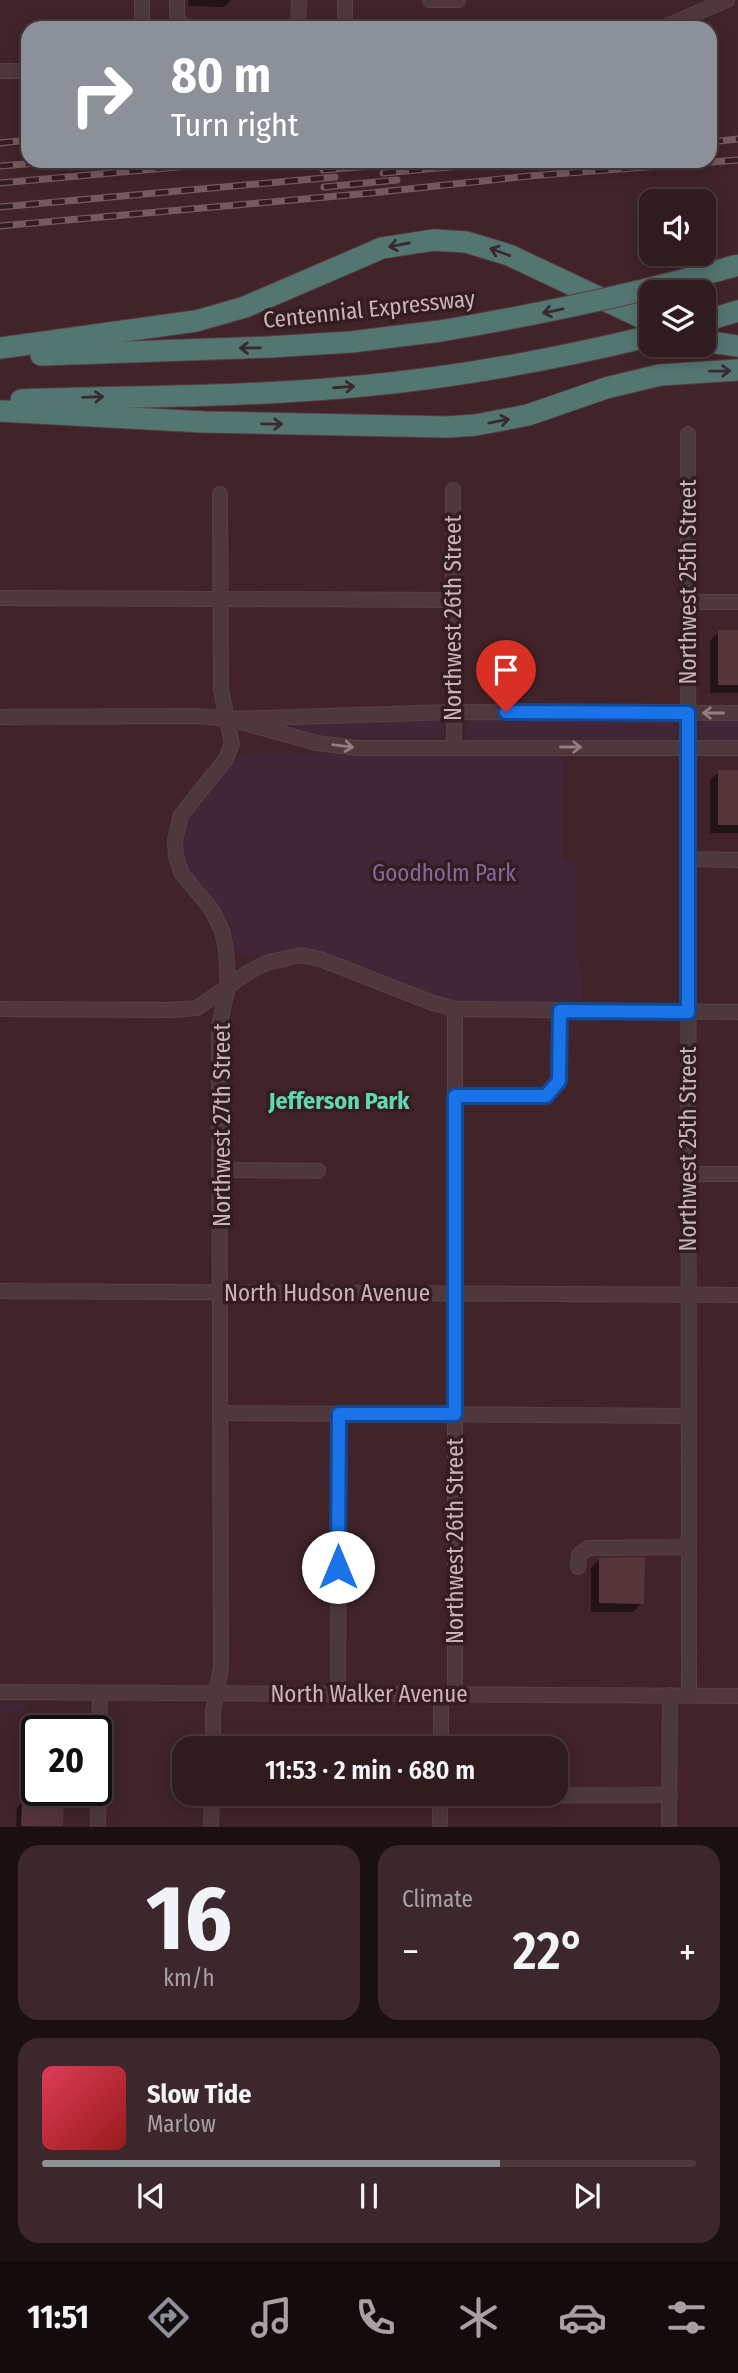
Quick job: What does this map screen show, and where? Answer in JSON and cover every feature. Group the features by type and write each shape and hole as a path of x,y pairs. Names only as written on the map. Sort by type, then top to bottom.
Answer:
{"highway":[{"path":"0,348 196,321 279,294 382,248 434,240 467,242 500,252 639,316"},
{"name":"Centennial Expressway","path":"0,356 351,342 440,331 548,312 667,286 738,265"},
{"path":"716,317 738,311"},
{"path":"0,400 291,391 363,386 573,354 639,339"},
{"path":"716,343 738,346"},
{"path":"0,411 204,422 447,427 476,425 528,415 606,388 660,375 738,370"}],"street":[{"path":"142,0 142,21"},
{"path":"177,0 178,21"},
{"path":"298,21 299,0"},
{"path":"345,0 345,21"},
{"path":"430,0 458,0"},
{"path":"678,21 727,0"},
{"path":"0,71 21,71"},
{"name":"Northwest 25th Street","path":"688,434 689,1695"},
{"name":"Northwest 26th Street","path":"453,490 454,747"},
{"name":"Northwest 27th Street","path":"213,1736 213,1712 221,1667 222,1292 219,1026 228,987 222,931 212,910 182,874 178,866 175,840 181,815 229,755 232,744 221,690 220,494"},
{"path":"0,598 453,600"},
{"path":"688,602 738,602"},
{"path":"0,717 196,716 229,719 453,712 738,713"},
{"path":"229,719 276,733 357,748 738,748"},
{"path":"688,859 738,860"},
{"path":"0,1009 187,1010 202,1005 266,963 300,955 320,958 433,1003 455,1009 738,1012"},
{"name":"Northwest 26th Street","path":"443,1736 448,1694 455,1414 455,1009"},
{"path":"455,1096 546,1096 559,1081 560,1011"},
{"path":"221,1170 318,1171"},
{"path":"688,1174 738,1174"},
{"name":"North Hudson Avenue","path":"0,1291 738,1295"},
{"path":"221,1413 689,1416"},
{"path":"338,1694 339,1414"},
{"path":"578,1567 579,1555 588,1548 689,1548"},
{"name":"North Walker Avenue","path":"0,1692 738,1696"},
{"path":"99,1715 100,1693"},
{"path":"669,1827 670,1695"},
{"path":"568,1795 670,1795"},
{"path":"98,1806 98,1827"},
{"path":"211,1827 212,1806"},
{"path":"440,1806 440,1827"}],"green space":[{"path":"280,719 435,720 441,722 444,729 442,735 437,738 333,737 279,726 277,724"},
{"path":"470,720 669,721 677,726 676,735 669,739 468,739 464,726"},
{"path":"705,721 738,721 738,740 700,738 697,731 699,725"},
{"name":"Goodholm Park","path":"241,754 563,754 562,857 576,867 577,959 582,980 583,1003 461,1003 443,999 316,949 292,948 268,956 252,957 243,954 234,946 219,910 184,866 181,849 184,822 223,770"},
{"path":"26,1703 27,1708 15,1713 0,1712 0,1704"}],"building":[{"path":"718,630 738,630 738,685 718,685"},
{"path":"718,770 738,770 738,825 718,825"},
{"path":"645,1557 644,1604 599,1603 599,1558"},
{"path":"22,1806 64,1806 63,1826 21,1826"}],"railway":[{"path":"717,141 738,139"},
{"path":"0,143 21,141"},
{"path":"717,162 738,160"},
{"path":"0,166 21,164"},
{"path":"0,183 167,168"},
{"path":"323,170 347,168"},
{"path":"383,173 439,168"},
{"path":"0,226 634,168"},
{"path":"0,207 335,177"},
{"path":"324,187 397,180"}],"district":[{"name":"Jefferson Park","path":"339,1101"}],"route":[{"path":"338,1567 339,1414 455,1414 455,1096 546,1096 559,1081 560,1011 688,1012 688,713 506,712"}]}
